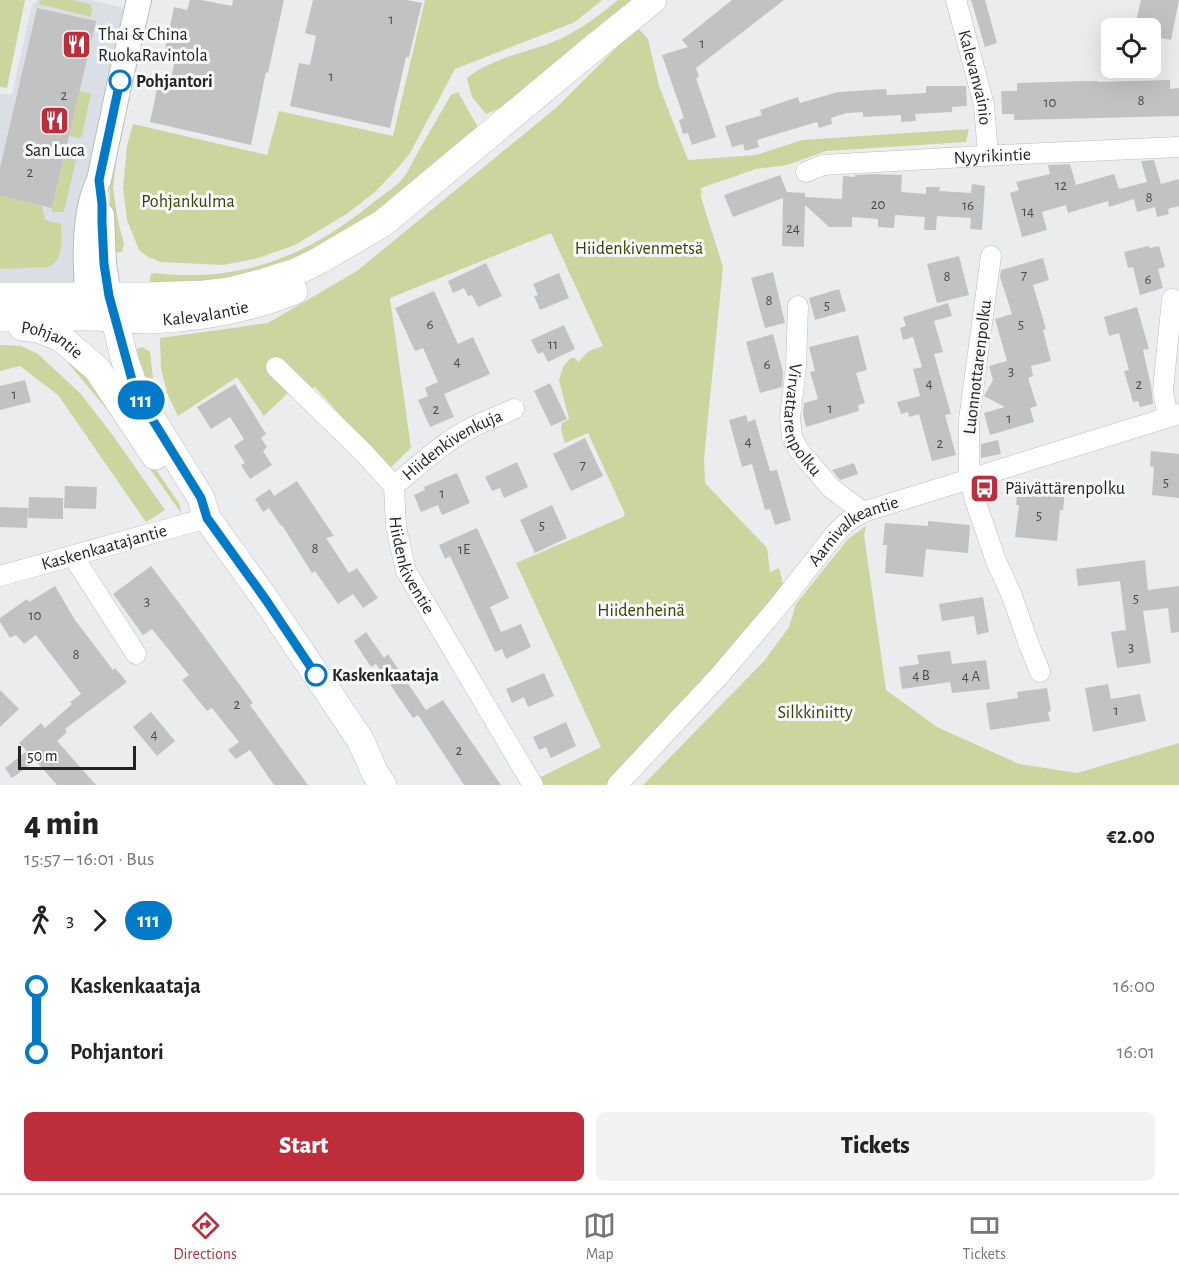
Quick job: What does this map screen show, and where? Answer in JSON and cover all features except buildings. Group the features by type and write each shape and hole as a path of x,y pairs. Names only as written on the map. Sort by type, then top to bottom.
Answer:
{"main road":[{"name":"Kalevalantie","path":"0,296 100,306 150,320 189,317 253,305 280,297 325,275 366,244 382,223 653,0"},
{"name":"Kalevalantie","path":"0,320 100,306"},
{"name":"Pohjantie","path":"97,369 92,341 100,306"},
{"name":"Pohjantie","path":"100,306 120,340 141,401 201,498 207,518 266,600 361,741 383,785"},
{"name":"Pohjantie","path":"0,320 11,326 38,329 61,338 97,369 190,507 207,518"},
{"name":"Pohjantie","path":"361,741 390,765 404,785"}],"street":[{"path":"100,306 104,264 99,180 139,0"},
{"name":"Kalevanvainio","path":"956,0 984,105 988,155"},
{"name":"Nyyrikintie","path":"806,172 823,165 1179,147"},
{"name":"Luonnottarenpolku","path":"971,478 969,420 991,256"},
{"path":"1172,299 1163,391 1173,415"},
{"name":"Virvattarenpolku","path":"798,306 796,366 790,418 792,437 802,454 831,488 863,512"},
{"path":"276,367 364,453 394,486"},
{"name":"Hiidenkivenkuja","path":"394,486 428,456 454,438 474,426 514,409"},
{"name":"Aarnivalkeantie","path":"617,785 719,676 781,603 835,534 863,512 1173,415"},
{"path":"971,478 972,492 996,561 1012,596 1040,672"},
{"name":"Hiidenkiventie","path":"394,486 396,528 406,571 533,785"},
{"name":"Kaskenkaatajantie","path":"0,576 207,518"},
{"path":"73,556 136,654"}],"shaded area":[{"path":"38,0 90,0 137,11 87,295 0,295 0,93 12,95 32,5"}],"green space":[{"path":"0,0 25,0 7,88 0,87"},
{"path":"41,0 72,0 90,4 91,17 39,4"},
{"name":"Pohjankulma","path":"425,0 602,0 575,22 455,69 410,153 396,170 376,191 348,213 295,245 258,258 223,265 161,262 148,257 139,250 127,220 123,188 127,146 133,124 267,155 279,111 393,136"},
{"path":"618,0 635,0 507,105 486,114 472,97 467,78 477,71 500,60 560,39 590,21"},
{"path":"637,27 648,39 659,86 688,160 756,155 802,140 969,129 966,142 826,151 787,165 756,169 701,188 701,197 723,267 704,458 705,483 767,548 770,572 779,568 783,584 735,646 606,785 533,785 531,782 601,747 516,563 623,517 625,514 588,433 565,443 561,430 562,423 569,419 559,380 564,365 571,358 575,358 578,362 589,351 603,346 551,233 390,298 411,448 389,469 315,387 288,393 264,416 237,377 178,416 167,393 161,368 160,338 268,323 357,271 557,107"},
{"path":"79,91 91,93 80,138 69,136"},
{"path":"458,92 479,129 385,211 304,258 227,279 151,284 151,274 155,273 215,274 243,270 296,252 322,239 347,223 400,182 451,95"},
{"path":"73,149 78,151 64,212 52,212 66,150 72,151"},
{"path":"114,161 116,161 113,189 124,244 122,252 108,253 110,187"},
{"path":"0,196 42,206 45,220 61,224 60,254 49,267 0,269"},
{"path":"0,345 21,346 38,354 81,394 165,510 146,522 58,395 20,366 0,371"},
{"path":"142,347 150,352 156,404 139,363 137,349"},
{"path":"66,350 114,408 180,505 181,513 115,419 69,364"},
{"name":"Silkkiniitty","path":"866,526 864,535 886,690 937,727 1019,764 1077,773 1179,743 1179,785 643,785 765,660 789,627 796,604 848,539"}],"bus line":[{"name":"111","path":"120,81 99,180 104,264 109,296 132,380 141,401 201,498 207,518 316,675"}],"place":[{"name":"Thai & China RuokaRavintola","path":"77,44"},
{"name":"Pohjantori","path":"120,81"},
{"name":"San Luca","path":"55,121"},
{"name":"Päivättärenpolku","path":"984,488"},
{"name":"Kaskenkaataja","path":"316,675"}],"park label":[{"name":"Hiidenkivenmetsä","path":"639,248"},
{"name":"Hiidenheinä","path":"641,610"}]}
